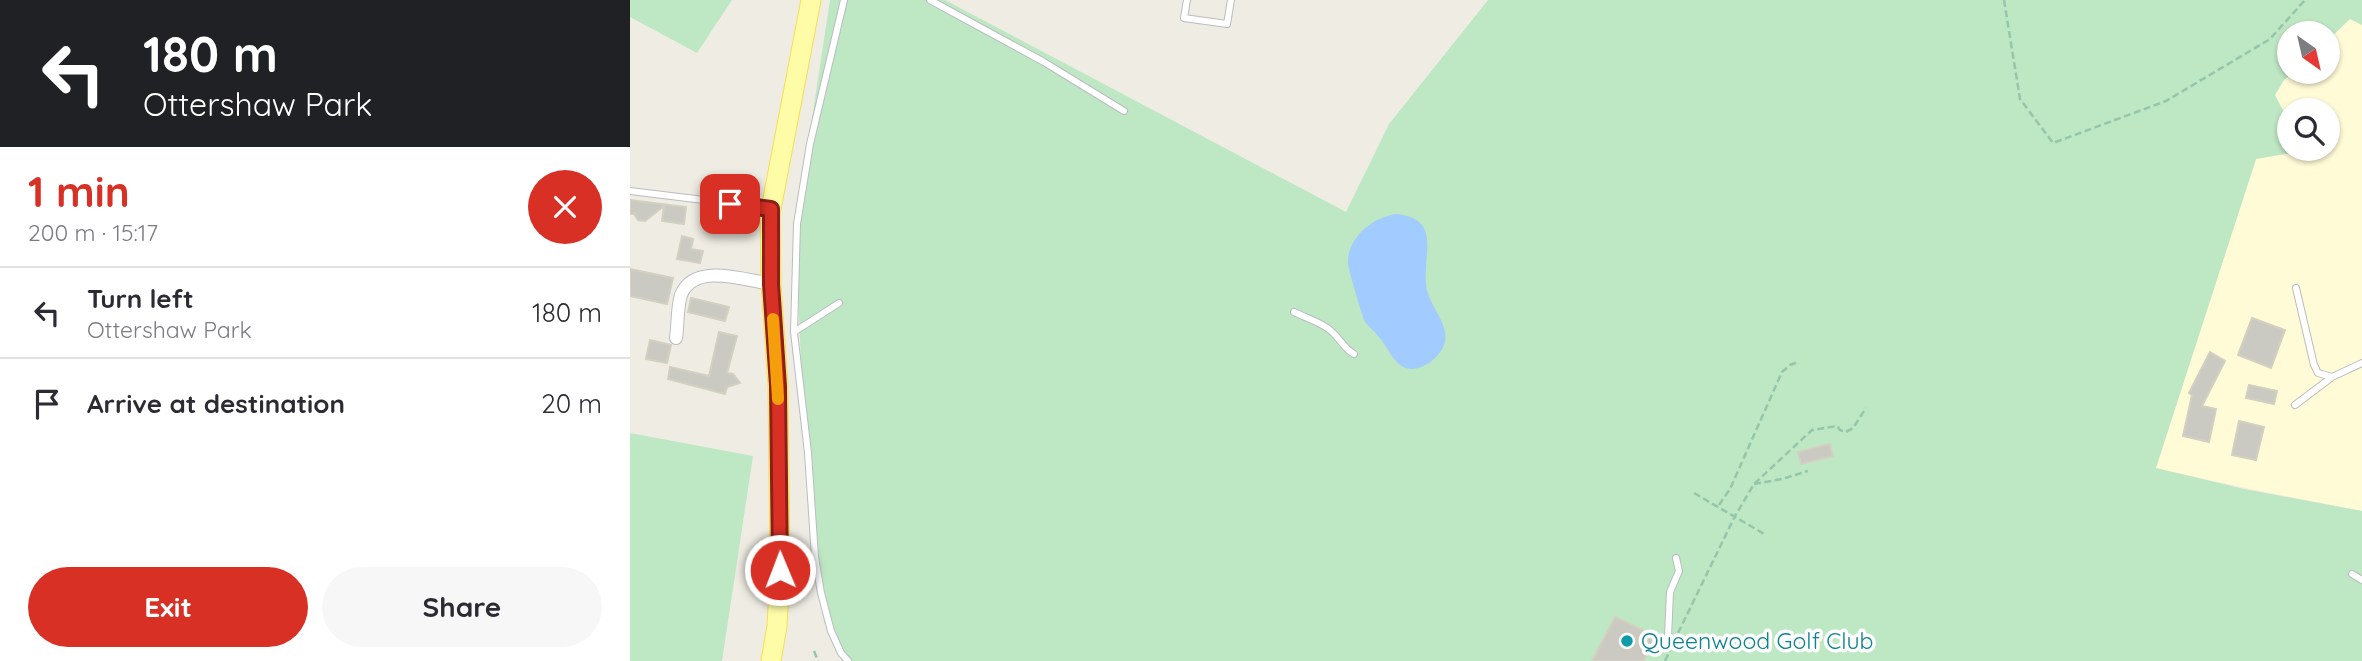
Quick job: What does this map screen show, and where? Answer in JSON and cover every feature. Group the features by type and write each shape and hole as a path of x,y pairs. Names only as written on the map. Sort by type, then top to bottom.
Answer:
{"main road":[{"path":"772,661 780,570 778,386 771,284 771,209 811,0"}],"street":[{"path":"676,338 680,297 695,278 708,275 771,284"}],"lane":[{"path":"844,0 810,144 797,224 794,332 821,593 831,631 841,653 848,661"},
{"path":"930,0 1034,57 1124,111"},
{"path":"1186,0 1184,18 1227,24 1231,0"},
{"path":"630,191 771,209"},
{"path":"2296,288 2314,365 2318,373 2332,377"},
{"path":"794,332 839,303"},
{"path":"1294,312 1325,326 1354,354"},
{"path":"2295,405 2332,377 2362,363"},
{"path":"1674,641 1668,636 1670,592 1679,571 1676,558"},
{"path":"2352,574 2362,580"}],"path":[{"path":"2004,0 2020,99 2053,143 2166,101 2270,39 2305,0"},
{"path":"1719,505 1730,489 1782,372 1798,362"},
{"path":"1665,661 1735,516 1754,484 1812,430 1837,426 1846,432 1853,428 1866,408"},
{"path":"1754,484 1782,480 1808,471"},
{"path":"1694,493 1719,505 1766,535"},
{"path":"814,651 818,661"}],"shaded area":[{"path":"2350,19 2362,25 2362,511 2155,468 2256,159 2277,155 2277,161 2340,161 2340,98 2277,99 2275,95 2282,84 2340,84 2340,29"}],"green space":[{"path":"630,0 732,0 697,53 630,17"},
{"path":"830,0 945,0 1346,212 1389,124 1488,0 2362,0 2362,25 2350,19 2340,29 2340,21 2277,21 2277,84 2282,84 2275,95 2277,155 2256,159 2156,468 2244,489 2362,511 2362,661 842,661 824,622 807,492 795,230"},
{"path":"630,433 753,456 722,661 630,661"}],"water":[{"path":"1396,214 1411,217 1421,223 1425,232 1427,290 1445,332 1442,349 1435,358 1414,369 1400,365 1365,322 1348,263 1352,245 1363,230 1379,219"}],"building":[{"path":"630,200 686,207 684,224 662,221 664,206 645,221 638,220 634,214 630,214"},
{"path":"707,211 752,215 750,228 705,225"},
{"path":"682,236 693,239 691,249 703,251 700,263 677,259"},
{"path":"630,269 673,278 667,304 630,296"},
{"path":"691,298 729,307 725,321 688,312"},
{"path":"2252,318 2285,330 2271,368 2238,355"},
{"path":"719,332 737,336 727,373 733,374 740,383 727,387 725,394 668,379 670,367 709,376"},
{"path":"650,340 671,345 667,363 646,359"},
{"path":"2210,352 2225,361 2202,406 2216,409 2209,442 2183,436 2192,395 2189,393"},
{"path":"2249,385 2277,391 2274,404 2246,398"},
{"path":"2239,421 2264,427 2256,460 2232,455"},
{"path":"1830,444 1833,456 1801,464 1798,452"},
{"name":"Queenwood Golf Club","path":"1615,617 1655,636 1644,661 1592,661"}],"slow traffic":[{"path":"773,319 778,399"}],"place":[{"name":"Queenwood Golf Club","path":"1627,641"}],"route":[{"path":"730,204 771,209 771,284 778,386 780,570"}]}
